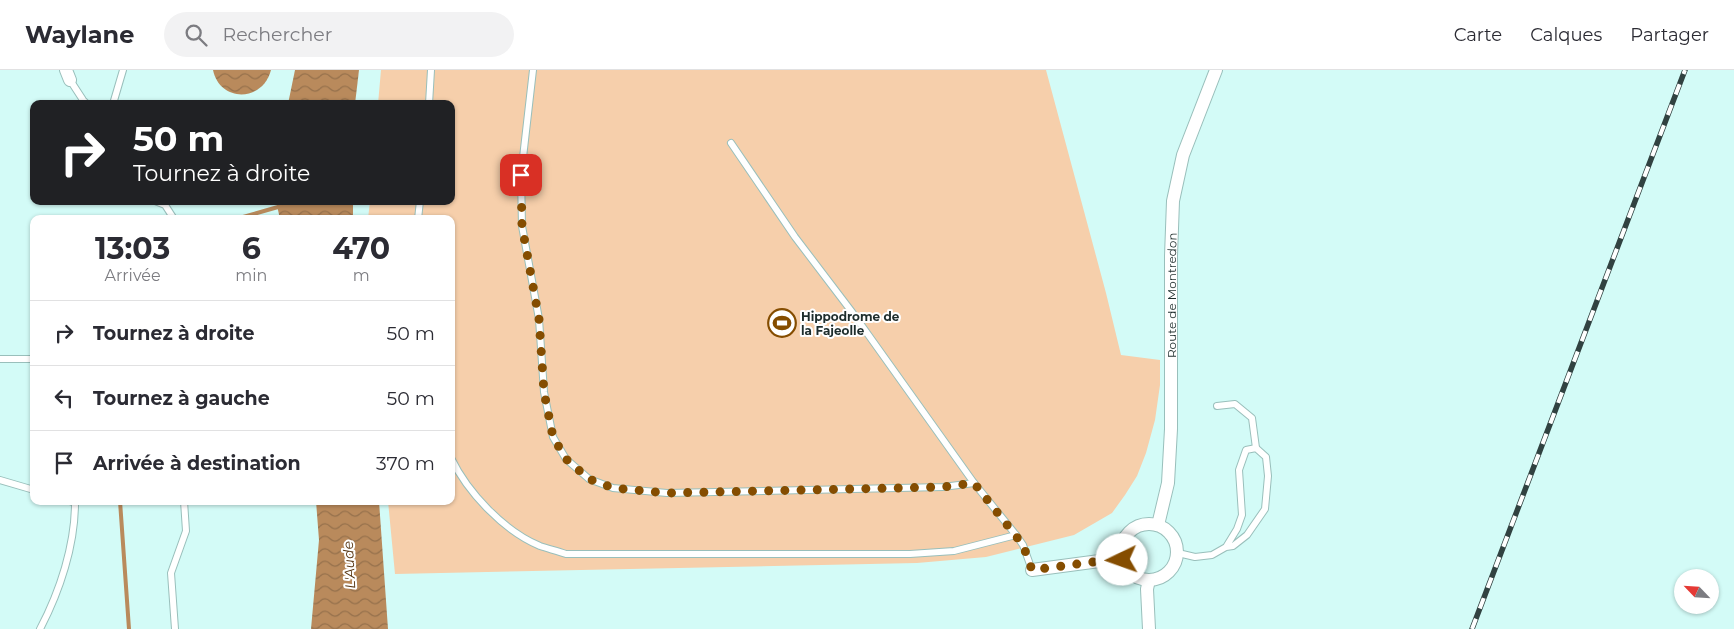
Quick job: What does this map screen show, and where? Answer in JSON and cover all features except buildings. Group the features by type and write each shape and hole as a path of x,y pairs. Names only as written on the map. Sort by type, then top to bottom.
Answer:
{"street":[{"name":"Route de Montredon","path":"1158,525 1168,483 1171,429 1171,256 1173,201 1183,155 1216,70"},
{"path":"1151,524 1158,525 1166,530 1175,541 1178,553 1176,563 1167,575 1154,580 1142,580 1130,573 1126,569 1121,556 1123,542 1130,531 1139,526 1151,524"},
{"path":"1032,570 1108,560 1121,556"},
{"path":"1149,580 1147,590 1149,629"}],"lane":[{"path":"113,100 123,70"},
{"path":"429,100 430,70"},
{"path":"533,70 521,175 522,226 539,319 544,392 553,437 566,459 589,479 613,488 667,493 943,487 974,483"},
{"path":"68,75 83,100"},
{"path":"731,143 795,237 852,312 974,483 1023,545 1032,570"},
{"path":"0,359 30,359"},
{"path":"1178,553 1195,557 1212,556 1226,547 1233,546 1247,535 1265,509 1268,476 1266,456 1256,448 1252,418 1235,404 1217,406"},
{"path":"1226,547 1237,529 1242,515 1239,470 1246,450 1256,448"},
{"path":"455,464 487,509 505,524 520,536 540,546 566,554 910,554 954,552 1016,536"},
{"path":"0,480 30,489"},
{"path":"40,629 68,558 75,522 74,505"},
{"path":"175,629 171,573 186,532 184,505"}],"shaded area":[{"name":"Hippodrome de la Fajeolle","path":"381,70 1046,70 1121,355 1160,360 1160,385 1155,420 1146,453 1137,476 1112,513 1074,535 986,557 917,563 395,574 388,505 455,505 455,215 368,215 370,205 455,205 455,100 378,100"}],"water":[{"path":"213,70 271,70 260,88 251,93 242,94 232,93 224,88 217,81"},
{"path":"295,70 359,70 355,100 289,100"},
{"path":"277,205 353,205 353,215 279,215"},
{"name":"L'Aude","path":"316,505 379,505 388,629 311,629 319,540"}],"waterway":[{"path":"250,215 280,205"},
{"path":"120,505 129,629"}],"railway":[{"path":"1472,629 1685,70"}],"place":[{"name":"Hippodrome de la Fajeolle","path":"782,323"}],"route":[{"path":"521,175 522,226 539,319 544,392 553,437 566,459 589,479 613,488 667,493 943,487 974,483 1023,545 1032,570 1108,560 1121,556 1122,560"}]}
